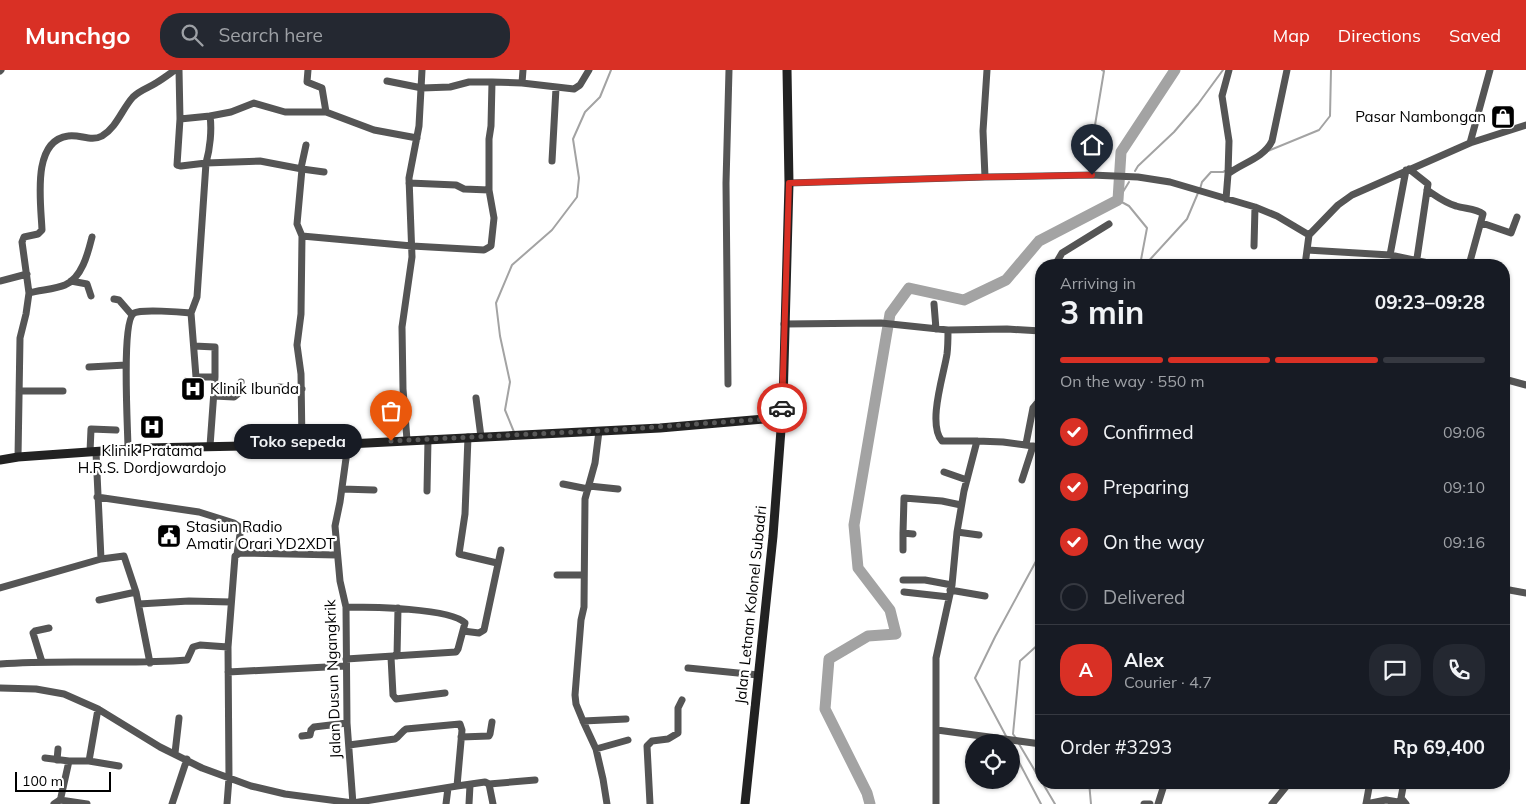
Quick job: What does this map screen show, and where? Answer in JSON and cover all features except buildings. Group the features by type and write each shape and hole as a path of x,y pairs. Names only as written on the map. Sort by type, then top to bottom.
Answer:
{"main road":[{"name":"Jalan Letnan Kolonel Subadri","path":"745,804 773,536 782,408 789,183 787,70"},
{"path":"765,419 782,408"},
{"path":"0,460 128,449 348,444 599,431 765,419 781,423"}],"street":[{"path":"18,457 20,338 30,293 22,242 24,237 38,234 42,230 41,171 44,155 53,143 60,138 68,136 91,138 101,136 114,125 133,97 174,70"},
{"path":"179,70 180,119 177,165 260,161 324,172"},
{"path":"308,70 307,82 322,88 326,112"},
{"path":"407,440 402,339 412,246 409,183 417,138 422,70"},
{"path":"522,83 523,70"},
{"path":"387,81 422,88 450,87 469,82 522,83 556,88 576,88 580,85 588,70"},
{"path":"728,384 726,183 729,70"},
{"path":"985,177 983,131 987,70"},
{"path":"1226,199 1229,141 1222,96 1229,70"},
{"path":"1228,174 1270,147 1282,88 1288,70"},
{"path":"1470,143 1490,70"},
{"path":"302,236 412,246 478,250 489,248 493,237 494,218 489,190 492,82"},
{"path":"552,161 556,88"},
{"path":"180,119 231,112 254,104 285,112 326,112 374,130 417,138"},
{"path":"210,116 211,124 206,164 196,297 192,313 196,377 215,377"},
{"path":"1306,259 1309,235 1338,204 1352,195 1470,143 1526,125"},
{"path":"302,445 302,389 297,345 301,314 302,236 297,224 306,145"},
{"path":"1408,169 1426,182 1427,190 1417,259"},
{"path":"1390,256 1408,169"},
{"path":"789,183 985,177 1128,176 1170,182 1255,207 1277,216 1309,235"},
{"path":"409,183 456,185 464,189 489,190"},
{"path":"1427,190 1445,202 1481,212 1483,216 1482,223 1471,259"},
{"path":"1254,246 1255,207"},
{"path":"1482,223 1511,233 1517,217"},
{"path":"1058,259 1062,253 1109,224"},
{"path":"30,293 65,285 71,281 84,264 92,238"},
{"path":"1307,250 1390,256 1404,259"},
{"path":"0,281 27,274"},
{"path":"71,281 87,284 91,296"},
{"path":"114,299 119,300 132,315"},
{"path":"934,304 936,329"},
{"path":"128,449 126,365 128,330 132,315 135,312 145,311 192,313"},
{"path":"784,324 856,325 882,323 948,330 1035,331"},
{"path":"948,330 936,420 938,436 942,441 1003,442 1035,446"},
{"path":"194,346 215,347 215,377 210,446"},
{"path":"89,367 126,365"},
{"path":"1510,381 1526,385"},
{"path":"214,396 234,398 239,393 241,382"},
{"path":"279,387 302,389"},
{"path":"19,391 63,392"},
{"path":"476,398 481,436"},
{"path":"1022,480 1029,445 1032,412 1035,406"},
{"path":"101,559 91,429 116,430"},
{"path":"599,431 595,463 585,499 584,607 581,620 576,704 596,749 607,804"},
{"path":"468,437 465,514 459,554 497,563"},
{"path":"427,491 428,439"},
{"path":"936,804 936,658 950,591 961,505 977,442"},
{"name":"Jalan Dusun Ngangkrik","path":"348,444 342,489 334,526 340,581 346,606 347,724 353,801"},
{"path":"944,472 967,480"},
{"path":"563,484 588,488 618,489"},
{"path":"342,489 374,490"},
{"path":"97,497 199,512 234,523 241,528 257,530"},
{"path":"903,550 904,498 942,501 961,505"},
{"path":"227,804 230,778 228,647 235,556 237,554 241,528"},
{"path":"957,532 979,535"},
{"path":"903,534 913,534"},
{"path":"464,631 479,633 484,630 500,550"},
{"path":"237,554 337,555"},
{"path":"0,588 101,559 124,556 139,604 150,663"},
{"path":"557,575 584,576"},
{"path":"903,580 925,580 950,591"},
{"path":"1510,590 1526,593"},
{"path":"904,592 950,591 985,596"},
{"path":"100,600 136,592"},
{"path":"139,604 189,601 231,602"},
{"path":"228,672 456,652 464,631 465,623 453,616 398,608 346,606"},
{"path":"398,608 393,695 396,700 445,693"},
{"path":"42,662 33,633 49,628"},
{"path":"0,664 42,662 150,663 187,660 193,647 200,645 228,647"},
{"path":"688,668 758,675"},
{"path":"0,688 36,689 64,694 98,709 148,740 215,774 251,786 285,794 353,801 485,782 489,785 525,786"},
{"path":"650,804 647,746 652,741 668,739 678,733 678,708 682,700"},
{"path":"89,761 98,709"},
{"path":"175,754 179,718"},
{"path":"582,721 626,719"},
{"path":"461,737 489,736 492,722"},
{"path":"302,736 310,735 314,727 347,724"},
{"path":"349,745 395,739 400,737 402,731 406,729 460,724 462,730 457,786"},
{"path":"937,730 1035,743"},
{"path":"596,749 628,740"},
{"path":"57,760 58,749"},
{"path":"44,758 89,761 119,766"},
{"path":"172,804 187,759"},
{"path":"69,761 57,802 87,804"},
{"path":"489,785 535,780"},
{"path":"469,804 470,785"},
{"path":"489,785 493,804"},
{"path":"446,804 448,788"},
{"path":"1158,804 1163,789"},
{"path":"1272,804 1283,789"},
{"path":"1369,789 1366,804 1386,800 1405,803"},
{"path":"1402,789 1400,794 1405,803"},
{"path":"1144,804 1150,804"}],"waterway":[{"path":"514,432 505,410 510,382 500,336 496,303 512,265 552,230 577,197 579,178 573,139 585,112 600,97 611,70"},
{"path":"1098,165 1094,131 1104,71 1102,70"},
{"path":"870,804 867,793 825,709 829,659 868,636 896,634 890,610 858,568 854,525 890,314 909,288 964,300 1006,280 1039,241 1118,200 1121,152 1175,70"},
{"path":"1135,171 1174,132 1223,70"},
{"path":"1268,151 1319,130 1330,116 1331,70"},
{"path":"1200,189 1202,182 1211,172 1225,171"},
{"path":"1129,182 1118,200 1129,206 1147,228 1141,259"},
{"path":"1150,259 1187,219 1198,193"},
{"path":"1005,734 975,678 1035,563"},
{"path":"1013,734 1020,661 1035,647"},
{"path":"1020,746 1035,771"},
{"path":"1020,764 1041,804"},
{"path":"1046,789 1055,804"},
{"path":"1090,789 1091,804"}],"way so far":[{"path":"391,441 660,428 765,419 782,408"}],"place":[{"name":"Pasar Nambongan","path":"1503,117"},
{"name":"Klinik Ibunda","path":"193,389"},
{"name":"Klinik Pratama H.R.S. Dordjowardojo","path":"152,427"},
{"name":"Toko sepeda","path":"391,441"},
{"name":"Stasiun Radio Amatir Orari YD2XDT","path":"169,536"}],"route":[{"path":"782,408 789,183 1092,175"}]}
